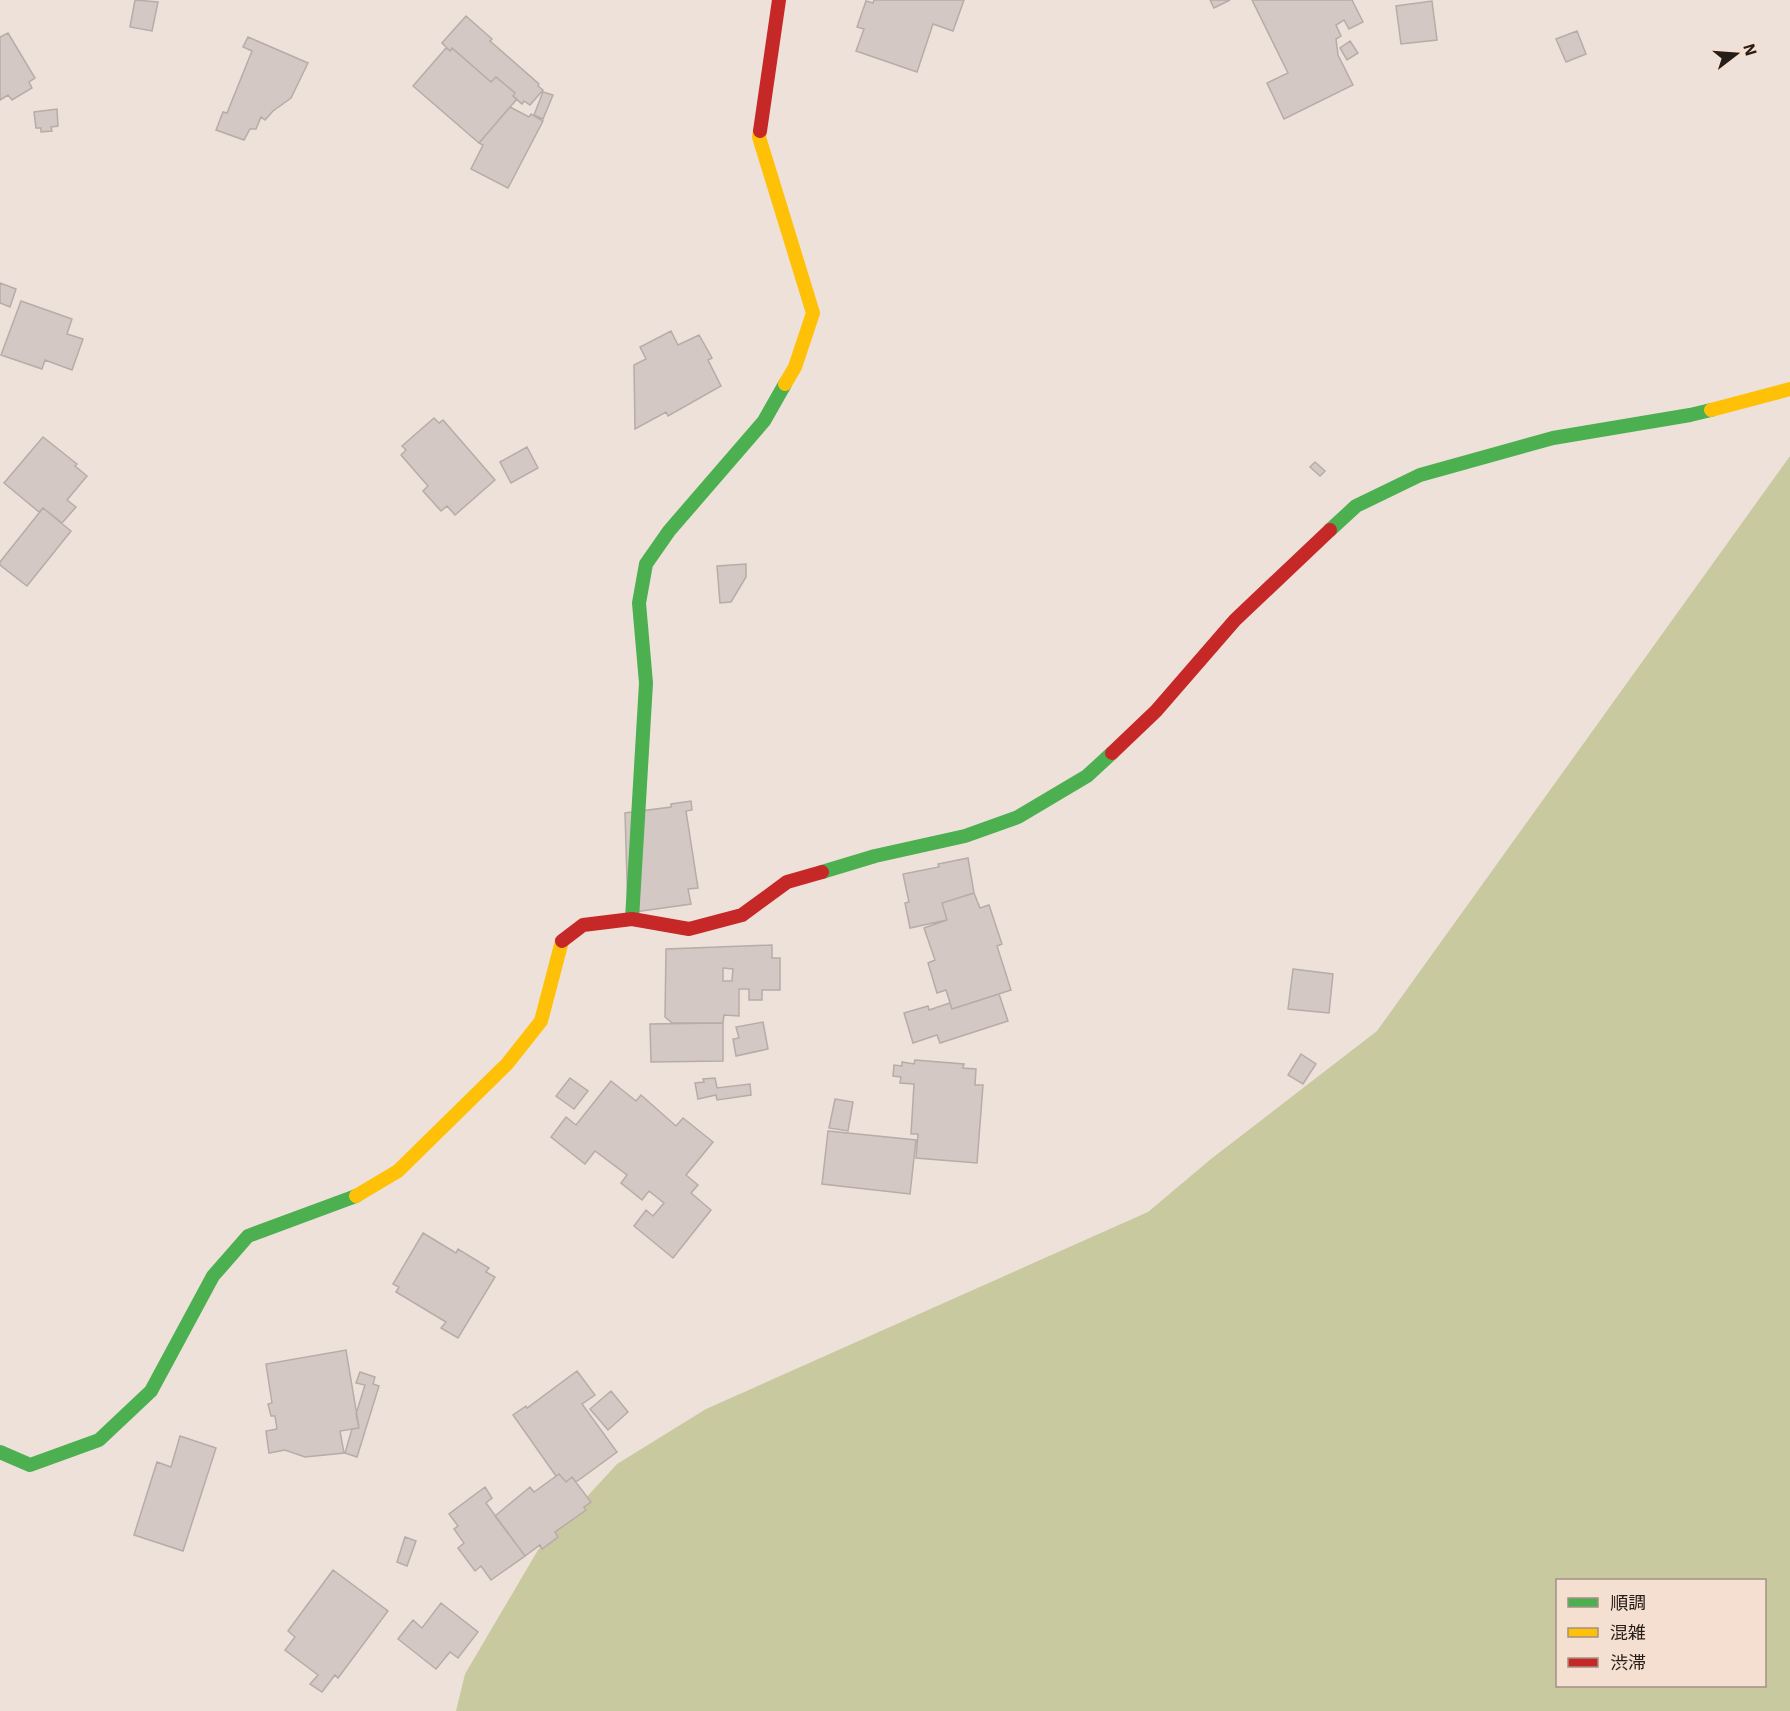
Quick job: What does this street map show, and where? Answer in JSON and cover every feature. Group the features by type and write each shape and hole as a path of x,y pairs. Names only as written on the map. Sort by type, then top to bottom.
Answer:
{"street":[{"path":"632,919 646,683 639,603 645,564 669,531 764,421 795,367 813,313 759,138 779,0"},
{"path":"0,1452 30,1465 99,1440 151,1391 213,1276 248,1236 361,1194 398,1172 507,1064 541,1021 561,941 583,925 632,919 690,929 742,915 788,882 875,856 965,836 1018,817 1088,776 1156,711 1235,620 1356,506 1420,475 1553,438 1690,415 1790,389"}],"green space":[{"path":"1790,456 1790,1711 456,1711 465,1674 538,1550 617,1464 706,1409 1148,1212 1211,1159 1377,1031"}],"building":[{"path":"135,0 158,2 152,31 130,27"},
{"path":"874,0 964,0 953,31 933,24 917,72 856,51 864,29 857,27 866,1 873,3"},
{"path":"1210,0 1230,0 1214,8"},
{"path":"1252,0 1352,0 1363,22 1349,29 1344,20 1336,25 1341,36 1336,39 1338,55 1353,85 1284,119 1267,83 1288,73"},
{"path":"1432,1 1437,40 1401,44 1396,6"},
{"path":"466,16 492,39 490,41 539,84 538,86 543,90 530,105 524,101 522,104 513,96 515,93 496,77 491,82 452,48 450,51 442,43"},
{"path":"1577,31 1586,54 1566,62 1556,39"},
{"path":"8,33 35,78 29,82 32,88 12,100 8,95 0,100 0,37"},
{"path":"248,37 308,63 291,98 265,120 261,117 256,129 250,129 244,140 216,130 223,112 227,113 252,51 243,47"},
{"path":"1350,41 1358,53 1347,60 1340,48"},
{"path":"446,48 450,51 452,48 491,82 496,77 515,93 513,96 517,99 479,143 413,86"},
{"path":"543,92 553,95 543,119 534,115"},
{"path":"510,107 543,121 508,188 471,169 483,145 479,143"},
{"path":"57,109 58,126 51,127 52,131 41,132 41,128 36,128 34,112"},
{"path":"0,283 16,289 10,307 0,303"},
{"path":"21,301 72,319 67,334 83,339 72,370 45,360 42,369 1,355"},
{"path":"671,331 678,345 699,335 712,358 708,360 721,386 668,416 666,412 635,429 634,365 646,359 640,347"},
{"path":"434,418 439,423 443,420 495,480 455,515 447,506 441,511 423,491 428,486 401,455 406,450 402,446"},
{"path":"43,437 77,464 75,466 87,476 67,500 76,507 62,523 43,508 39,512 4,483"},
{"path":"527,447 538,468 511,483 500,462"},
{"path":"1315,462 1325,471 1320,476 1310,467"},
{"path":"43,508 71,531 27,586 0,565 0,562"},
{"path":"746,564 746,577 731,602 720,603 717,566"},
{"path":"691,801 692,810 686,811 698,888 688,889 691,904 628,913 625,813 671,807 671,804"},
{"path":"968,858 974,893 942,903 947,920 910,928 905,903 909,902 903,874 939,867 938,864"},
{"path":"974,893 980,908 989,905 1002,944 997,946 1011,990 952,1009 946,990 937,993 928,963 935,960 924,928 947,920 942,903"},
{"path":"772,945 772,958 780,958 780,990 762,990 762,1000 749,1000 749,989 739,989 739,1016 724,1015 723,1023 672,1023 665,1017 666,949","holes":["723,968 733,969 732,981 723,981"]},
{"path":"1293,969 1333,974 1329,1013 1288,1009"},
{"path":"999,994 1008,1021 940,1043 937,1035 913,1043 904,1013 928,1006 929,1010 950,1003 952,1009"},
{"path":"763,1022 768,1049 736,1056 733,1039 739,1038 736,1027"},
{"path":"723,1023 723,1061 651,1062 650,1024"},
{"path":"1301,1054 1316,1064 1303,1084 1288,1075"},
{"path":"915,1060 964,1064 963,1068 976,1069 975,1085 983,1085 977,1163 916,1158 918,1134 911,1134 914,1084 900,1083 901,1077 893,1076 894,1065 902,1066 902,1062 914,1064"},
{"path":"570,1078 588,1091 574,1109 556,1096"},
{"path":"715,1078 717,1088 750,1084 751,1095 717,1100 716,1095 698,1099 695,1083 704,1082 703,1079"},
{"path":"611,1081 636,1101 641,1095 676,1126 683,1118 713,1142 686,1175 698,1185 691,1193 711,1210 673,1258 634,1226 646,1210 653,1216 664,1203 649,1191 642,1200 621,1183 627,1175 595,1151 585,1164 551,1137 566,1117 576,1125"},
{"path":"835,1099 853,1102 848,1131 829,1128"},
{"path":"828,1131 916,1140 910,1194 822,1184"},
{"path":"423,1233 456,1253 458,1249 489,1268 486,1272 495,1277 458,1338 441,1328 446,1322 396,1292 399,1287 393,1284"},
{"path":"346,1350 359,1428 340,1431 344,1453 305,1457 285,1450 269,1453 266,1431 277,1429 275,1416 271,1416 268,1404 272,1403 266,1364"},
{"path":"577,1371 595,1395 582,1404 617,1452 576,1482 572,1477 566,1482 559,1474 556,1476 513,1415 526,1406 527,1408"},
{"path":"360,1372 375,1377 373,1384 379,1386 357,1457 345,1453 352,1429 359,1428 356,1414 365,1385 356,1383"},
{"path":"611,1391 628,1412 608,1430 590,1409"},
{"path":"180,1436 216,1448 183,1551 134,1535 157,1462 171,1467"},
{"path":"559,1474 566,1482 572,1477 591,1502 584,1507 586,1510 555,1532 558,1537 542,1549 540,1545 525,1556 495,1516 530,1487 534,1492"},
{"path":"485,1487 492,1498 486,1503 525,1556 491,1580 481,1566 475,1571 458,1548 464,1543 454,1529 458,1526 449,1514"},
{"path":"405,1537 416,1541 407,1566 397,1562"},
{"path":"333,1570 388,1611 338,1678 335,1675 322,1692 310,1684 318,1675 285,1650 295,1637 288,1631"},
{"path":"441,1603 478,1632 458,1658 450,1652 436,1669 398,1639 413,1620 422,1628"}],"traffic: fast":[{"path":"632,919 646,683 639,603 646,564 669,531 764,421 785,384"},
{"path":"1330,530 1356,506 1420,475 1553,438 1711,410"},
{"path":"822,872 875,856 965,836 1018,817 1087,776 1112,753"},
{"path":"0,1452 30,1465 99,1440 151,1391 213,1276 248,1236 356,1196"}],"traffic: slow":[{"path":"760,131 759,137 813,313 795,367 785,384"},
{"path":"1711,410 1790,389"},
{"path":"356,1196 398,1171 507,1064 541,1021 562,941"}],"traffic: jam":[{"path":"760,131 779,0"},
{"path":"1112,753 1156,711 1235,620 1330,530"},
{"path":"562,941 583,925 632,919 689,929 742,915 787,882 822,872"}]}
